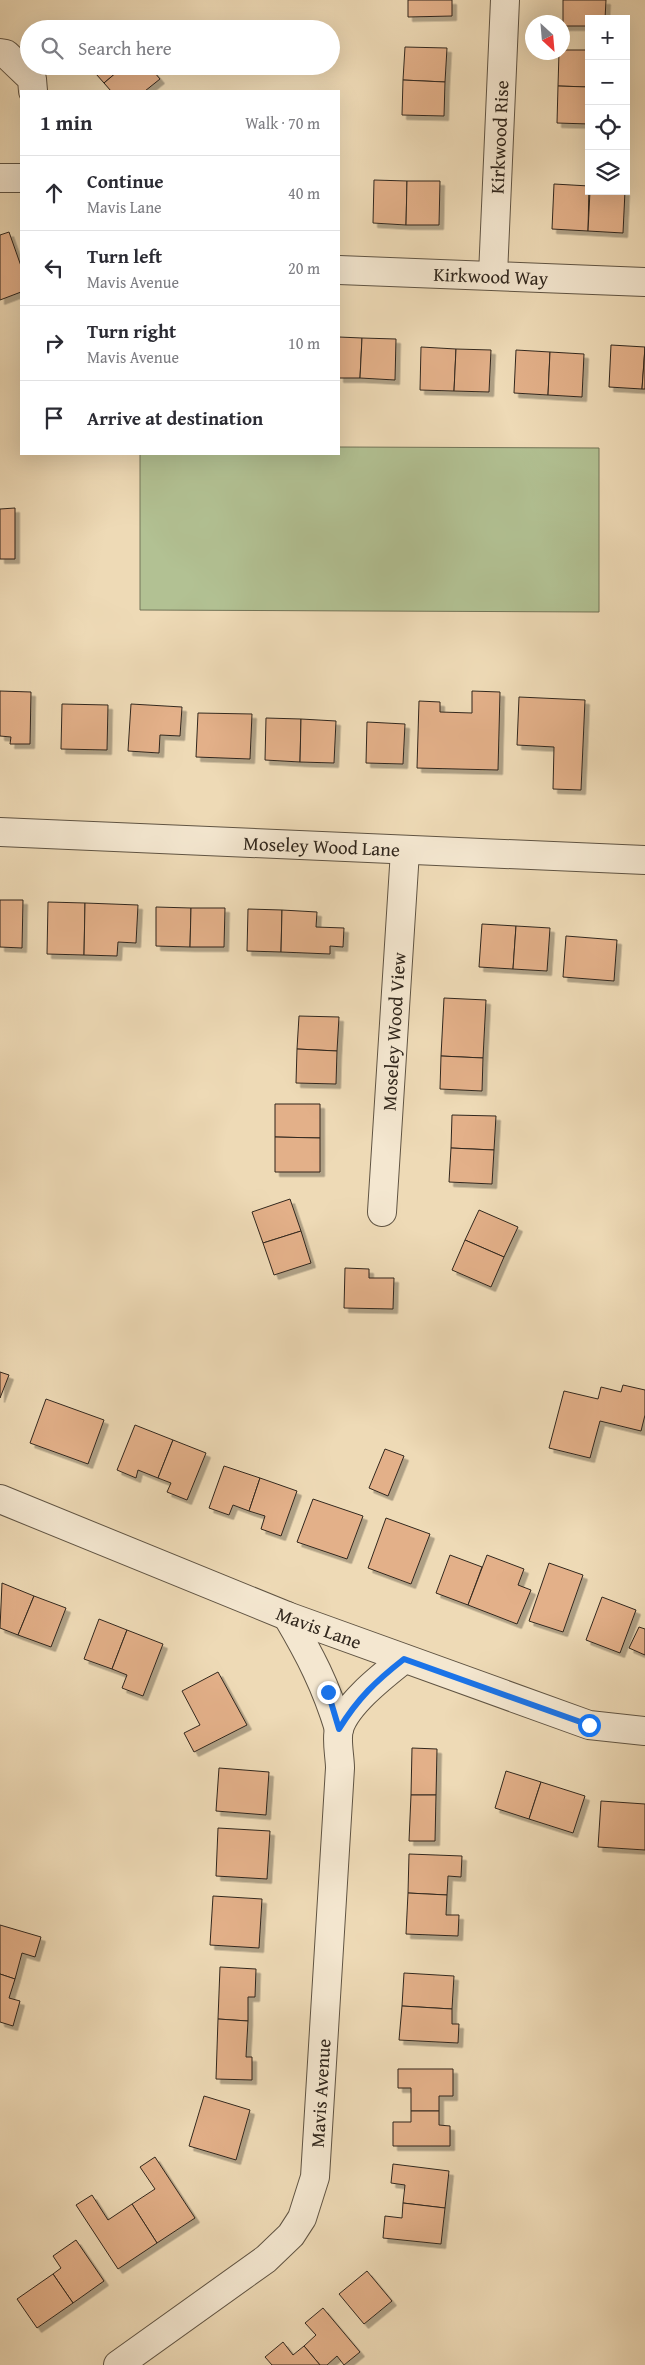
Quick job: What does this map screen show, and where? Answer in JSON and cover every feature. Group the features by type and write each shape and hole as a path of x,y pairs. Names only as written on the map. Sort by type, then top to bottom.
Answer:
{"street":[{"name":"Kirkwood Rise","path":"493,275 505,0"},
{"path":"0,53 6,54 20,67"},
{"path":"28,75 32,79 33,90"},
{"path":"0,178 20,178"},
{"name":"Kirkwood Way","path":"340,270 645,282"},
{"name":"Moseley Wood Lane","path":"0,832 645,860"},
{"name":"Moseley Wood View","path":"382,1212 404,851"},
{"name":"Mavis Lane","path":"0,1499 287,1616 404,1659 589,1725 645,1730"},
{"name":"Mavis Avenue","path":"118,2365 266,2259 291,2235 302,2218 309,2201 315,2176 340,1778 339,1729 328,1692 314,1662 287,1616"},
{"path":"339,1729 353,1707 370,1686 404,1659"}],"green space":[{"path":"340,447 599,448 599,612 140,610 140,455 340,455"}],"building":[{"path":"408,0 452,0 452,16 408,17"},
{"path":"563,0 606,0 605,15 585,15 585,26 570,26 570,15 563,15"},
{"path":"405,47 447,48 445,82 403,80"},
{"path":"570,50 585,50 585,87 558,86 559,60 570,60"},
{"path":"97,75 113,75 104,83"},
{"path":"113,75 157,75 160,79 146,90 110,90 104,83"},
{"path":"403,80 445,82 444,116 402,115"},
{"path":"558,86 585,87 585,124 557,123"},
{"path":"374,180 407,181 406,225 373,223"},
{"path":"407,181 440,181 439,225 406,225"},
{"path":"554,184 585,186 585,195 589,195 588,231 552,229"},
{"path":"590,195 625,195 623,233 588,231"},
{"path":"9,232 20,263 20,292 0,300 0,235"},
{"path":"340,337 362,338 360,378 340,378"},
{"path":"362,338 396,339 395,380 360,378"},
{"path":"611,345 645,347 642,389 609,387"},
{"path":"421,347 456,349 454,391 420,390"},
{"path":"645,347 645,389 642,389"},
{"path":"456,349 491,350 489,392 454,391"},
{"path":"516,350 550,352 548,395 514,393"},
{"path":"550,352 584,354 582,397 548,395"},
{"path":"15,508 15,559 0,559 0,509"},
{"path":"0,691 31,692 30,744 10,744 11,737 0,736"},
{"path":"472,691 500,692 498,770 417,768 419,701 440,702 440,712 472,713"},
{"path":"519,697 585,700 581,790 553,789 554,747 517,745"},
{"path":"62,704 108,705 107,750 61,749"},
{"path":"131,704 182,707 180,736 160,735 159,753 128,751"},
{"path":"198,713 252,714 250,759 196,757"},
{"path":"266,718 301,719 300,762 265,760"},
{"path":"301,719 336,721 334,763 300,762"},
{"path":"367,722 405,724 403,764 366,763"},
{"path":"0,900 23,900 22,948 0,947"},
{"path":"48,902 85,903 84,955 47,954"},
{"path":"85,903 138,905 136,943 118,942 117,956 84,955"},
{"path":"156,907 191,908 190,947 156,946"},
{"path":"191,908 225,908 224,947 190,947"},
{"path":"248,909 282,910 281,952 247,951"},
{"path":"282,910 317,912 316,927 344,928 343,947 330,946 330,954 281,952"},
{"path":"482,924 516,926 513,969 479,967"},
{"path":"516,926 550,928 547,971 513,969"},
{"path":"566,936 617,940 614,981 563,977"},
{"path":"444,998 486,1000 483,1058 441,1056"},
{"path":"299,1016 339,1017 337,1051 297,1049"},
{"path":"297,1049 337,1051 336,1084 296,1083"},
{"path":"441,1056 483,1058 482,1091 440,1089"},
{"path":"275,1104 320,1104 320,1138 275,1137"},
{"path":"452,1115 496,1116 494,1150 451,1148"},
{"path":"275,1137 320,1138 320,1172 275,1172"},
{"path":"451,1148 494,1150 492,1184 449,1182"},
{"path":"290,1199 301,1231 263,1243 252,1212"},
{"path":"479,1210 518,1227 504,1257 465,1240"},
{"path":"301,1231 311,1263 274,1275 263,1243"},
{"path":"465,1240 504,1257 491,1287 452,1270"},
{"path":"345,1268 369,1269 369,1278 394,1278 393,1309 344,1308"},
{"path":"0,1372 9,1375 0,1398"},
{"path":"623,1385 645,1390 645,1415 641,1431 600,1421 590,1458 549,1448 564,1391 598,1399 601,1387 621,1392"},
{"path":"46,1399 104,1420 88,1464 30,1443"},
{"path":"135,1425 173,1440 158,1478 138,1470 136,1478 117,1470"},
{"path":"173,1440 206,1453 187,1500 167,1492 171,1483 158,1478"},
{"path":"385,1449 404,1456 388,1496 369,1488"},
{"path":"224,1466 260,1478 249,1511 233,1505 229,1515 209,1508"},
{"path":"260,1478 297,1491 281,1536 261,1529 265,1516 249,1511"},
{"path":"313,1499 363,1516 347,1559 297,1542"},
{"path":"386,1518 430,1534 411,1584 368,1568"},
{"path":"450,1555 482,1567 468,1605 436,1593"},
{"path":"487,1555 524,1569 518,1585 531,1590 517,1624 468,1605"},
{"path":"549,1563 583,1575 563,1632 529,1621"},
{"path":"2,1583 34,1596 18,1635 0,1628"},
{"path":"34,1596 66,1608 51,1647 18,1635"},
{"path":"602,1597 636,1610 620,1653 586,1640"},
{"path":"99,1619 127,1630 112,1669 84,1659"},
{"path":"639,1627 645,1629 645,1655 629,1648"},
{"path":"127,1630 163,1644 143,1696 122,1688 127,1675 112,1669"},
{"path":"218,1672 247,1725 194,1752 184,1733 200,1725 182,1691"},
{"path":"412,1748 437,1749 436,1795 411,1795"},
{"path":"219,1768 269,1772 266,1815 216,1811"},
{"path":"506,1771 541,1782 529,1819 495,1808"},
{"path":"541,1782 585,1796 573,1833 529,1819"},
{"path":"411,1795 436,1795 435,1841 409,1841"},
{"path":"601,1801 645,1804 645,1850 598,1847"},
{"path":"218,1828 270,1831 267,1879 216,1876"},
{"path":"409,1854 462,1856 461,1877 448,1876 447,1895 408,1893"},
{"path":"408,1893 447,1895 446,1915 459,1915 458,1936 406,1934"},
{"path":"213,1896 262,1899 259,1948 210,1945"},
{"path":"0,1925 41,1937 35,1957 22,1953 15,1979 0,1974"},
{"path":"220,1967 256,1969 255,1997 248,1997 248,2021 218,2019"},
{"path":"404,1973 454,1976 452,2009 402,2006"},
{"path":"0,1974 15,1979 9,1998 20,2001 13,2026 0,2022"},
{"path":"402,2006 452,2009 452,2024 459,2024 458,2043 399,2040"},
{"path":"218,2019 248,2021 246,2057 252,2057 252,2080 216,2079"},
{"path":"398,2069 453,2069 453,2096 439,2096 439,2111 411,2111 411,2088 398,2088"},
{"path":"204,2096 250,2110 236,2160 189,2146"},
{"path":"411,2111 439,2111 439,2125 450,2126 450,2146 393,2146 393,2122 411,2122"},
{"path":"155,2157 195,2218 157,2243 132,2204 155,2189 140,2167"},
{"path":"393,2164 449,2171 445,2208 403,2203 405,2185 391,2183"},
{"path":"92,2195 108,2220 132,2204 157,2243 118,2269 76,2205"},
{"path":"403,2203 445,2208 441,2244 383,2238 385,2216 402,2218"},
{"path":"76,2240 104,2281 73,2303 53,2274 61,2268 53,2256"},
{"path":"367,2271 392,2301 364,2324 339,2294"},
{"path":"53,2274 73,2303 37,2328 17,2299"},
{"path":"323,2308 360,2352 344,2365 337,2356 327,2365 320,2365 304,2346 316,2335 305,2323"},
{"path":"283,2342 293,2355 304,2346 320,2365 272,2365 265,2357"}],"route":[{"path":"328,1692 339,1729 353,1707 370,1686 404,1659 589,1725"}]}
